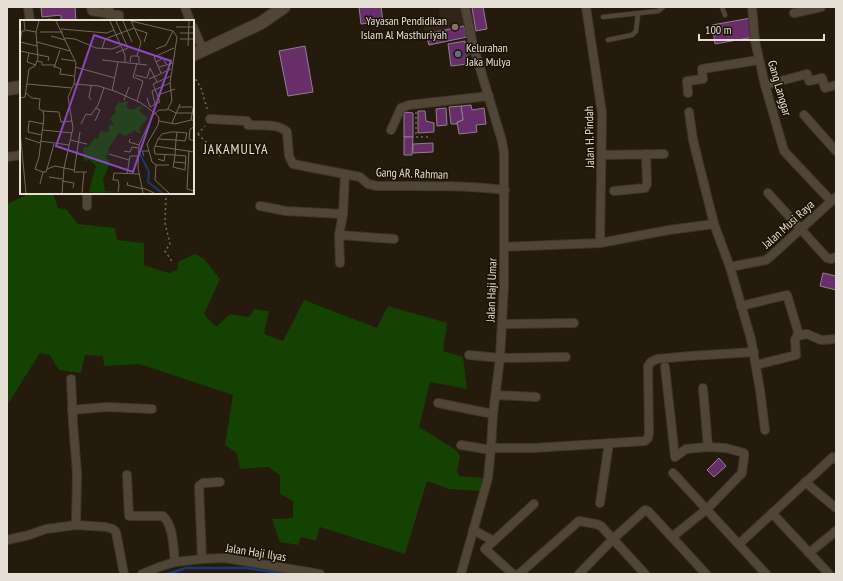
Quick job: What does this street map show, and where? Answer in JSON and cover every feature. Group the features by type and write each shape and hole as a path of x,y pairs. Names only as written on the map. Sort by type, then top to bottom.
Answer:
{"street":[{"path":"28,7 30,20"},
{"path":"91,7 92,11 109,11 119,15 119,20"},
{"path":"184,7 190,20"},
{"path":"194,32 198,52 261,23 284,7"},
{"name":"Jalan Haji Umar","path":"461,574 488,478 493,414 500,358 504,285 505,190 504,153 473,44 465,7"},
{"name":"Jalan H. Pindah","path":"586,7 602,113 600,243"},
{"name":"Gang Langgar","path":"752,7 755,41 759,60 784,151 833,199"},
{"path":"794,13 821,7"},
{"path":"688,93 687,81 703,79 702,69 759,60"},
{"path":"765,85 807,74 809,81 822,78 825,88 836,85"},
{"path":"7,89 20,88"},
{"path":"391,130 401,108 409,105 489,96"},
{"path":"689,112 693,140 714,224 730,267 752,339 765,430"},
{"path":"804,115 836,151"},
{"name":"Gang AR. Rahman","path":"210,119 247,121 248,125 285,129 287,132 289,156 293,164 360,177 368,184 377,186 458,186 505,190"},
{"path":"614,190 645,188 647,184 646,154"},
{"path":"602,155 664,154"},
{"path":"7,157 20,155"},
{"path":"340,263 339,235 343,214 345,174"},
{"path":"768,193 827,258 831,259 836,257"},
{"path":"87,194 87,206"},
{"name":"Jalan Musi Raya","path":"730,267 766,260 778,251 833,199"},
{"path":"260,206 286,211 343,214"},
{"path":"504,247 600,243 669,230 714,224"},
{"path":"339,235 394,239"},
{"path":"741,306 787,295 799,335"},
{"path":"502,324 574,323"},
{"path":"756,365 797,355 795,340 799,335 807,334 821,340 836,339"},
{"path":"461,445 491,449 534,448 645,441 648,438 648,366 653,360 754,352"},
{"path":"469,355 500,358 566,357"},
{"path":"665,367 675,457 686,449 708,447 726,448 744,453 745,456 742,463 742,473 707,509 672,537"},
{"path":"71,379 77,474 76,525"},
{"path":"703,388 708,447"},
{"path":"496,396 536,397"},
{"path":"438,403 493,414"},
{"path":"72,410 106,407 152,409"},
{"path":"600,503 609,443"},
{"path":"739,544 833,456 836,460"},
{"path":"673,473 766,574"},
{"path":"127,475 129,516 162,516 168,520 175,562"},
{"path":"202,559 199,486 203,484 220,482"},
{"path":"805,482 836,508"},
{"path":"513,574 485,549 534,504"},
{"path":"585,572 614,539 645,510 648,511 706,574"},
{"path":"772,513 829,574"},
{"path":"519,574 579,521 601,526 645,574"},
{"path":"7,540 46,529 76,525 106,527 113,529 116,532 124,574"},
{"path":"473,530 494,541"},
{"path":"809,553 836,531"},
{"name":"Jalan Haji Ilyas","path":"142,574 175,562 225,558 320,574"}],"lane":[{"path":"603,17 658,12 663,7"},
{"path":"722,7 725,15"},
{"path":"608,40 632,35 636,31 638,14"},
{"path":"468,53 467,46 473,44"}],"path":[{"path":"194,77 201,88 210,119 198,134 194,136"},
{"path":"415,104 416,137 430,137"},
{"path":"198,134 220,156"},
{"path":"166,194 165,223 170,244 165,251 173,263"}],"shaded area":[{"name":"Yayasan Pendidikan Islam Al Masthuriyah","path":"439,7 483,7 487,29 467,33 467,38 428,46 423,24 440,23"}],"green space":[{"path":"29,194 53,194 58,208 66,209 78,224 115,228 117,240 144,243 144,265 169,273 177,270 178,262 195,254 204,259 220,279 204,314 216,327 230,314 249,317 254,309 269,311 264,334 283,341 304,300 377,328 388,306 447,323 443,351 463,357 467,389 430,382 419,427 456,450 460,456 457,471 459,476 483,478 480,491 449,489 427,481 405,554 320,527 316,541 301,537 298,545 280,542 272,519 293,518 293,501 280,494 280,475 268,467 240,469 237,453 225,445 233,395 139,364 104,366 103,356 85,355 81,373 59,370 50,355 40,353 7,403 7,204"}],"building":[{"path":"41,7 75,7 76,20 61,20 61,15 42,17"},
{"path":"359,7 381,7 383,21 361,24"},
{"path":"472,7 483,7 487,29 476,31"},
{"path":"751,18 754,37 715,44 712,25"},
{"path":"464,26 467,37 429,45 426,34"},
{"name":"Kelurahan Jaka Mulya","path":"465,41 468,64 451,66 448,44"},
{"path":"305,46 313,92 288,96 279,51"},
{"path":"471,105 472,110 484,108 486,124 476,125 477,132 459,134 457,122 463,120 461,106"},
{"path":"461,106 463,120 457,122 457,124 451,124 449,107"},
{"path":"446,108 447,125 437,126 436,109"},
{"path":"418,111 425,111 426,121 434,123 434,132 418,133"},
{"path":"404,112 413,113 413,137 404,137"},
{"path":"404,137 413,137 412,155 404,155"},
{"path":"433,143 433,152 413,153 413,144"},
{"path":"823,273 836,276 836,290 820,286"},
{"path":"719,458 726,466 714,477 707,470"}],"waterway":[{"path":"167,574 186,568 245,568 287,574"}],"place":[{"name":"Yayasan Pendidikan Islam Al Masthuriyah","path":"455,27"},
{"name":"Kelurahan Jaka Mulya","path":"458,54"}],"district":[{"name":"JAKAMULYA","path":"236,149"}]}
